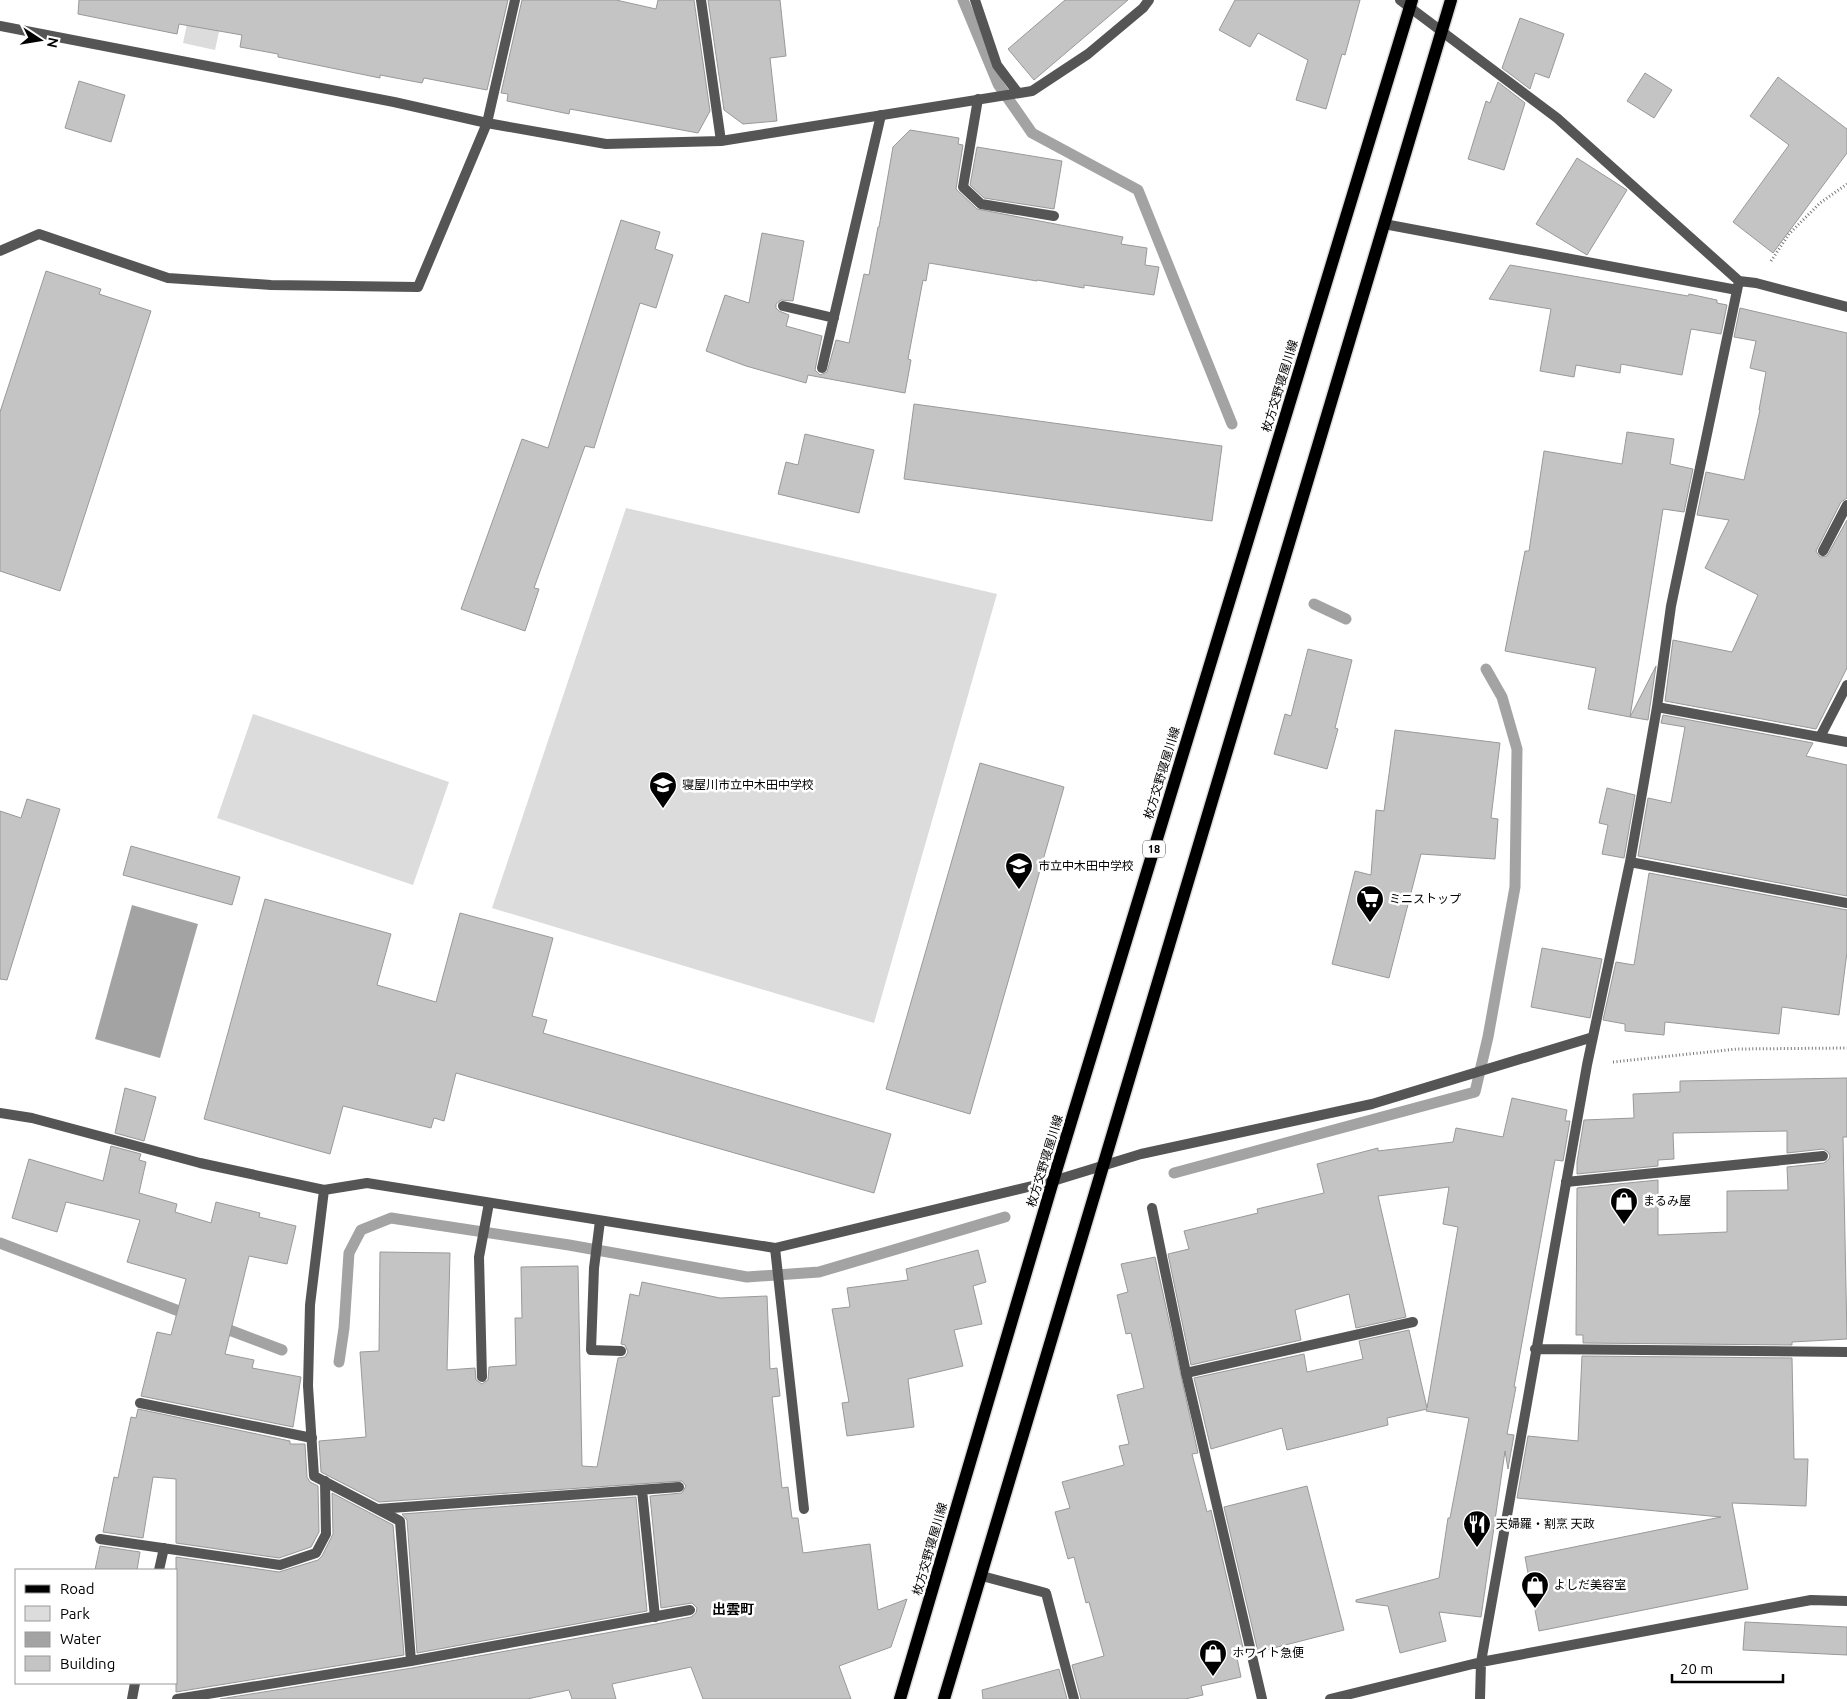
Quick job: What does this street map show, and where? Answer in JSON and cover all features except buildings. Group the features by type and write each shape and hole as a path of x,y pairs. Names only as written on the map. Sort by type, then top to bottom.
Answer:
{"main road":[{"path":"944,1699 1451,0"},
{"name":"枚方交野寝屋川線","path":"900,1699 1053,1180 1407,2"}],"street":[{"path":"0,251 39,234 168,278 271,285 418,287 487,123 515,0"},
{"path":"701,0 721,140"},
{"path":"975,0 997,65 1015,93"},
{"path":"0,26 394,102 487,123 606,144 721,140 1032,91 1088,54 1143,8 1149,0"},
{"path":"1407,2 1441,31 1557,118 1738,286"},
{"path":"978,99 963,187 981,204 1054,216"},
{"path":"822,368 881,115"},
{"path":"1384,224 1738,286 1756,283 1847,307"},
{"path":"1480,1699 1481,1662 1535,1349 1587,1065 1630,862 1658,707 1671,606 1738,286"},
{"path":"783,306 834,318"},
{"path":"1823,551 1847,505"},
{"path":"1820,737 1847,685"},
{"path":"1658,707 1847,742"},
{"path":"1630,862 1847,903"},
{"path":"0,1113 32,1118 200,1163 324,1190 367,1183 775,1248 1053,1180 1141,1154 1372,1104 1593,1037"},
{"path":"1566,1182 1823,1156"},
{"path":"324,1190 310,1305 308,1386 314,1476 400,1521 411,1661"},
{"path":"482,1377 479,1257 489,1203"},
{"path":"1152,1208 1186,1373 1262,1699"},
{"path":"600,1221 594,1268 591,1350 621,1351"},
{"path":"775,1248 804,1509"},
{"path":"1186,1373 1413,1322"},
{"path":"1535,1349 1847,1352"},
{"path":"140,1403 312,1438"},
{"path":"100,1539 280,1565 316,1552 326,1534 325,1481"},
{"path":"378,1509 679,1487"},
{"path":"642,1490 655,1617"},
{"path":"159,1569 164,1548"},
{"path":"982,1576 1046,1593 1074,1699"},
{"path":"1330,1699 1481,1662 1811,1600 1847,1602"},
{"path":"177,1699 411,1661 690,1610"},
{"path":"132,1699 135,1684"}],"path":[{"path":"1756,283 1789,234 1820,203 1847,184"},
{"path":"1587,1065 1737,1049 1847,1048"}],"green space":[{"path":"192,0 226,0 215,50 183,43"},
{"path":"626,508 997,594 874,1023 492,908"},
{"path":"253,714 449,782 413,885 217,818"}],"water":[{"path":"132,905 198,924 160,1058 95,1039"}],"waterway":[{"path":"963,0 998,84 1032,133 1138,190 1232,424"},
{"path":"1314,604 1346,619"},
{"path":"1174,1173 1475,1092 1488,1037 1515,887 1517,749 1502,697 1486,669"},
{"path":"339,1362 344,1328 349,1253 361,1230 391,1218 569,1245 747,1277 819,1272 1005,1217"},
{"path":"0,1243 192,1316"},
{"path":"216,1325 282,1350"}],"place":[{"name":"寝屋川市立中木田中学校","path":"663,809"},
{"name":"市立中木田中学校","path":"1019,890"},
{"name":"ミニストップ","path":"1370,923"},
{"name":"まるみ屋","path":"1624,1225"},
{"name":"天婦羅・割烹 天政","path":"1477,1548"},
{"name":"よしだ美容室","path":"1535,1609"},
{"name":"ホワイト急便","path":"1213,1677"}],"district":[{"name":"出雲町","path":"733,1609"}]}
